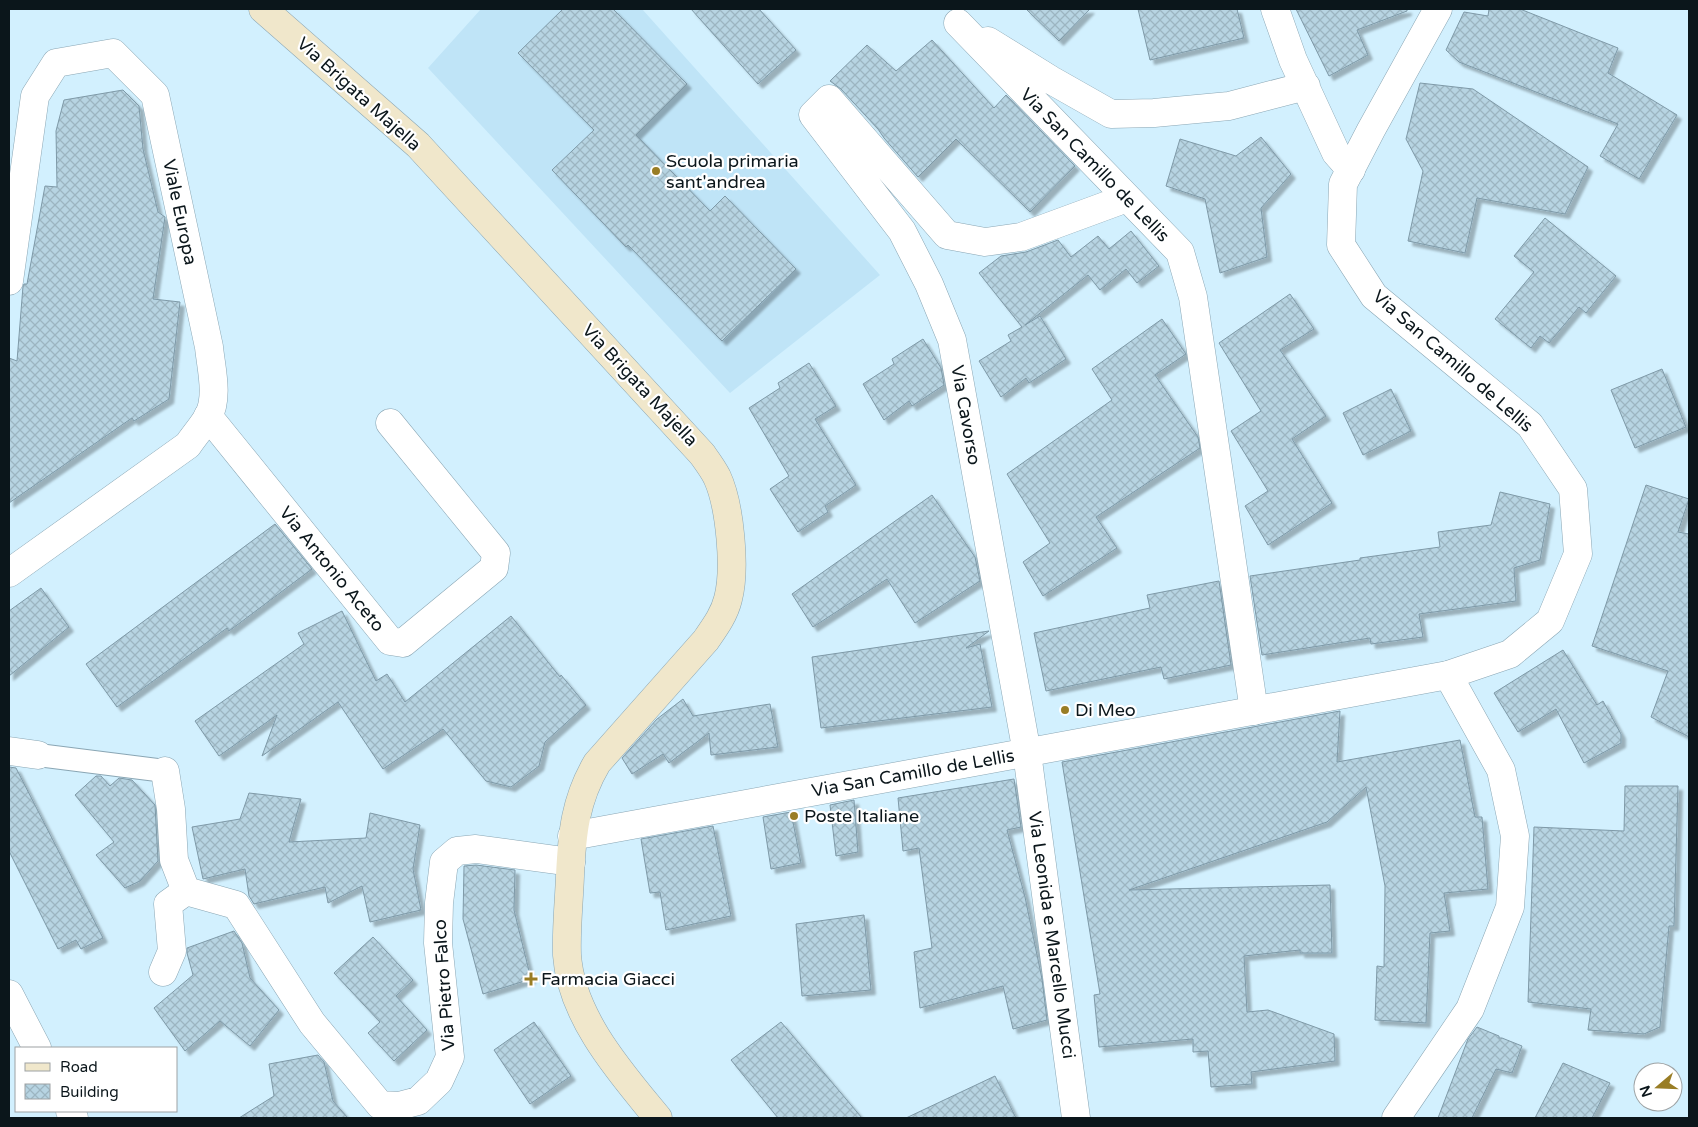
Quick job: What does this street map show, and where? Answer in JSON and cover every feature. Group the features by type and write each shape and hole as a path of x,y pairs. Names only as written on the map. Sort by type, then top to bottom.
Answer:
{"main road":[{"name":"Via Brigata Majella","path":"263,9 418,145 702,454 717,477 726,506 731,546 731,574 728,599 720,621 706,640 597,763 587,780 580,798 572,849 567,956 572,984 581,1006 605,1052 658,1118"}],"street":[{"path":"1275,9 1293,60 1336,153 1351,170"},
{"name":"Via San Camillo de Lellis","path":"572,849 1027,752 1448,675 1510,654 1550,622 1578,554 1573,490 1530,426 1374,296 1341,245 1343,184 1438,9"},
{"name":"Via San Camillo de Lellis","path":"1254,711 1193,298 1180,252 965,30 992,42 1051,80 1112,114 1154,113 1229,106 1306,86"},
{"name":"Viale Europa","path":"9,281 35,96 56,63 113,53 155,95 209,348 213,403 208,416 188,446 9,573"},
{"name":"Via Cavorso","path":"1027,752 952,340 929,284 902,231 813,115 829,99 947,235 985,242 1021,237 1127,198"},
{"name":"Via Antonio Aceto","path":"208,416 390,641 403,643 494,568 496,553 390,422"},
{"path":"1396,1118 1470,1009 1510,907 1515,836 1501,770 1448,675"},
{"path":"9,751 165,771 171,809 174,860 186,891 168,904 172,951 163,972"},
{"name":"Via Leonida e Marcello Mucci","path":"1027,752 1076,1118"},
{"name":"Via Pietro Falco","path":"186,891 236,905 312,1023 380,1105 399,1106 418,1101 432,1088 439,1081 450,1057 438,943 439,903 444,862 458,851 476,849 572,849"},
{"path":"9,994 36,1047"}],"shaded area":[{"name":"Scuola primaria sant'andrea","path":"481,9 642,9 880,275 730,393 428,68"}],"building":[{"path":"563,9 613,9 687,84 636,135 710,211 725,196 796,269 722,341 628,245 626,247 552,170 594,130 518,53"},
{"path":"691,9 759,9 796,50 758,84"},
{"path":"1026,9 1090,9 1059,41"},
{"path":"1138,9 1237,9 1244,38 1150,60"},
{"path":"1296,9 1407,9 1407,11 1357,30 1368,55 1329,76"},
{"path":"1489,9 1520,9 1618,48 1608,73 1677,115 1639,179 1600,156 1618,124 1459,62 1446,50 1464,12 1488,16"},
{"path":"932,40 994,108 1006,95 1075,166 1030,212 956,139 918,177 878,129 841,89 830,81 867,45 896,71"},
{"path":"1420,83 1473,89 1588,167 1565,214 1477,198 1465,253 1408,241 1423,171 1406,139"},
{"path":"123,90 139,106 143,149 158,212 165,217 153,299 180,302 169,399 134,421 132,418 9,503 9,358 17,361 23,286 27,284 45,186 57,187 56,131 64,100"},
{"path":"1261,137 1291,174 1261,208 1267,257 1220,273 1205,199 1166,186 1180,139 1236,156"},
{"path":"1545,218 1616,276 1586,313 1579,307 1549,343 1540,336 1531,348 1495,319 1534,272 1514,256"},
{"path":"1131,231 1159,266 1137,283 1126,269 1100,290 1088,275 1025,325 1040,316 1066,359 1029,383 1026,378 1001,397 979,361 1011,341 1008,335 1022,327 979,273 1001,256 1026,252 1058,240 1071,257 1098,236 1109,249"},
{"path":"1290,294 1314,329 1280,350 1326,416 1292,439 1332,503 1268,545 1245,506 1268,491 1231,431 1261,411 1219,343"},
{"path":"1162,319 1186,354 1155,375 1198,437 1200,448 1096,517 1117,548 1043,596 1023,562 1050,543 1007,474 1112,400 1092,369"},
{"path":"923,339 941,368 944,385 912,406 909,401 884,420 863,384 894,364 892,359"},
{"path":"809,363 836,406 815,419 856,485 825,506 828,512 798,532 770,489 789,476 749,408 780,388 778,383"},
{"path":"1662,369 1686,427 1635,448 1611,390"},
{"path":"1391,389 1411,431 1363,455 1343,413"},
{"path":"1646,485 1689,499 1678,532 1689,534 1689,737 1651,717 1668,671 1592,646"},
{"path":"1500,492 1550,504 1540,560 1514,568 1516,601 1419,614 1423,637 1371,644 1370,638 1262,655 1250,576 1440,547 1438,532 1491,525"},
{"path":"932,495 975,557 980,581 915,623 887,579 813,627 792,594"},
{"path":"275,524 312,569 229,631 227,628 117,707 86,664"},
{"path":"1219,581 1231,665 1164,679 1161,667 1046,691 1034,633 1150,608 1147,595"},
{"path":"41,588 69,627 9,676 9,611"},
{"path":"342,611 376,681 387,674 405,702 511,616 560,677 561,675 586,705 545,742 539,766 511,787 486,781 443,729 383,769 338,702 262,756 277,715 219,756 195,721 304,644 298,633"},
{"path":"989,631 966,648 980,644 992,707 821,728 812,657"},
{"path":"1563,650 1597,705 1603,701 1621,734 1621,743 1584,763 1556,709 1518,732 1494,693"},
{"path":"683,699 693,716 770,704 778,747 711,755 709,733 669,763 663,754 632,774 622,758 657,719"},
{"path":"1340,711 1337,762 1460,740 1475,817 1482,817 1488,889 1444,893 1450,931 1430,933 1426,1023 1375,1020 1377,966 1384,967 1385,886 1366,787 1327,822 1129,890 1330,885 1332,953 1300,953 1300,950 1244,956 1247,1012 1268,1010 1334,1034 1335,1061 1251,1072 1252,1084 1211,1087 1208,1051 1193,1052 1193,1039 1099,1047 1094,995 1100,994 1062,762"},
{"path":"9,767 16,768 103,938 81,949 76,940 58,949 9,851"},
{"path":"96,776 101,776 110,786 119,778 132,780 155,805 158,861 140,881 125,888 96,855 114,842 75,795"},
{"path":"1014,779 1021,827 1007,830 1025,897 1042,979 1047,1020 1013,1029 1003,986 920,1008 914,952 932,948 919,848 903,851 898,798"},
{"path":"1625,786 1678,786 1674,926 1669,926 1660,1027 1644,1034 1588,1030 1591,1009 1528,1002 1534,827 1624,831"},
{"path":"249,793 301,799 289,842 366,838 370,813 420,825 413,869 421,910 370,922 362,886 328,903 325,887 254,904 249,896 245,869 203,879 192,827 240,819"},
{"path":"854,800 858,852 836,856 830,805"},
{"path":"791,812 801,863 771,869 763,817"},
{"path":"713,826 731,916 666,930 660,892 650,893 641,839"},
{"path":"476,865 515,870 514,910 531,979 483,994 463,919 464,866"},
{"path":"864,915 871,990 802,996 796,924"},
{"path":"234,931 242,943 250,978 279,1010 250,1046 220,1021 185,1051 154,1008 193,975 187,948"},
{"path":"373,937 413,980 396,996 427,1030 394,1061 368,1033 380,1022 334,973"},
{"path":"534,1022 571,1076 530,1104 494,1050"},
{"path":"781,1022 862,1118 778,1118 731,1060"},
{"path":"1477,1027 1499,1036 1499,1038 1522,1046 1512,1073 1496,1069 1472,1118 1438,1118 1468,1039"},
{"path":"318,1055 324,1062 333,1101 348,1118 239,1118 274,1096 269,1064"},
{"path":"1563,1063 1610,1083 1592,1118 1535,1118"},
{"path":"995,1076 1016,1118 906,1118"}],"place":[{"name":"Scuola primaria sant'andrea","path":"656,171"},
{"name":"Di Meo","path":"1065,710"},
{"name":"Poste Italiane","path":"794,816"},
{"name":"Farmacia Giacci","path":"531,979"}]}
